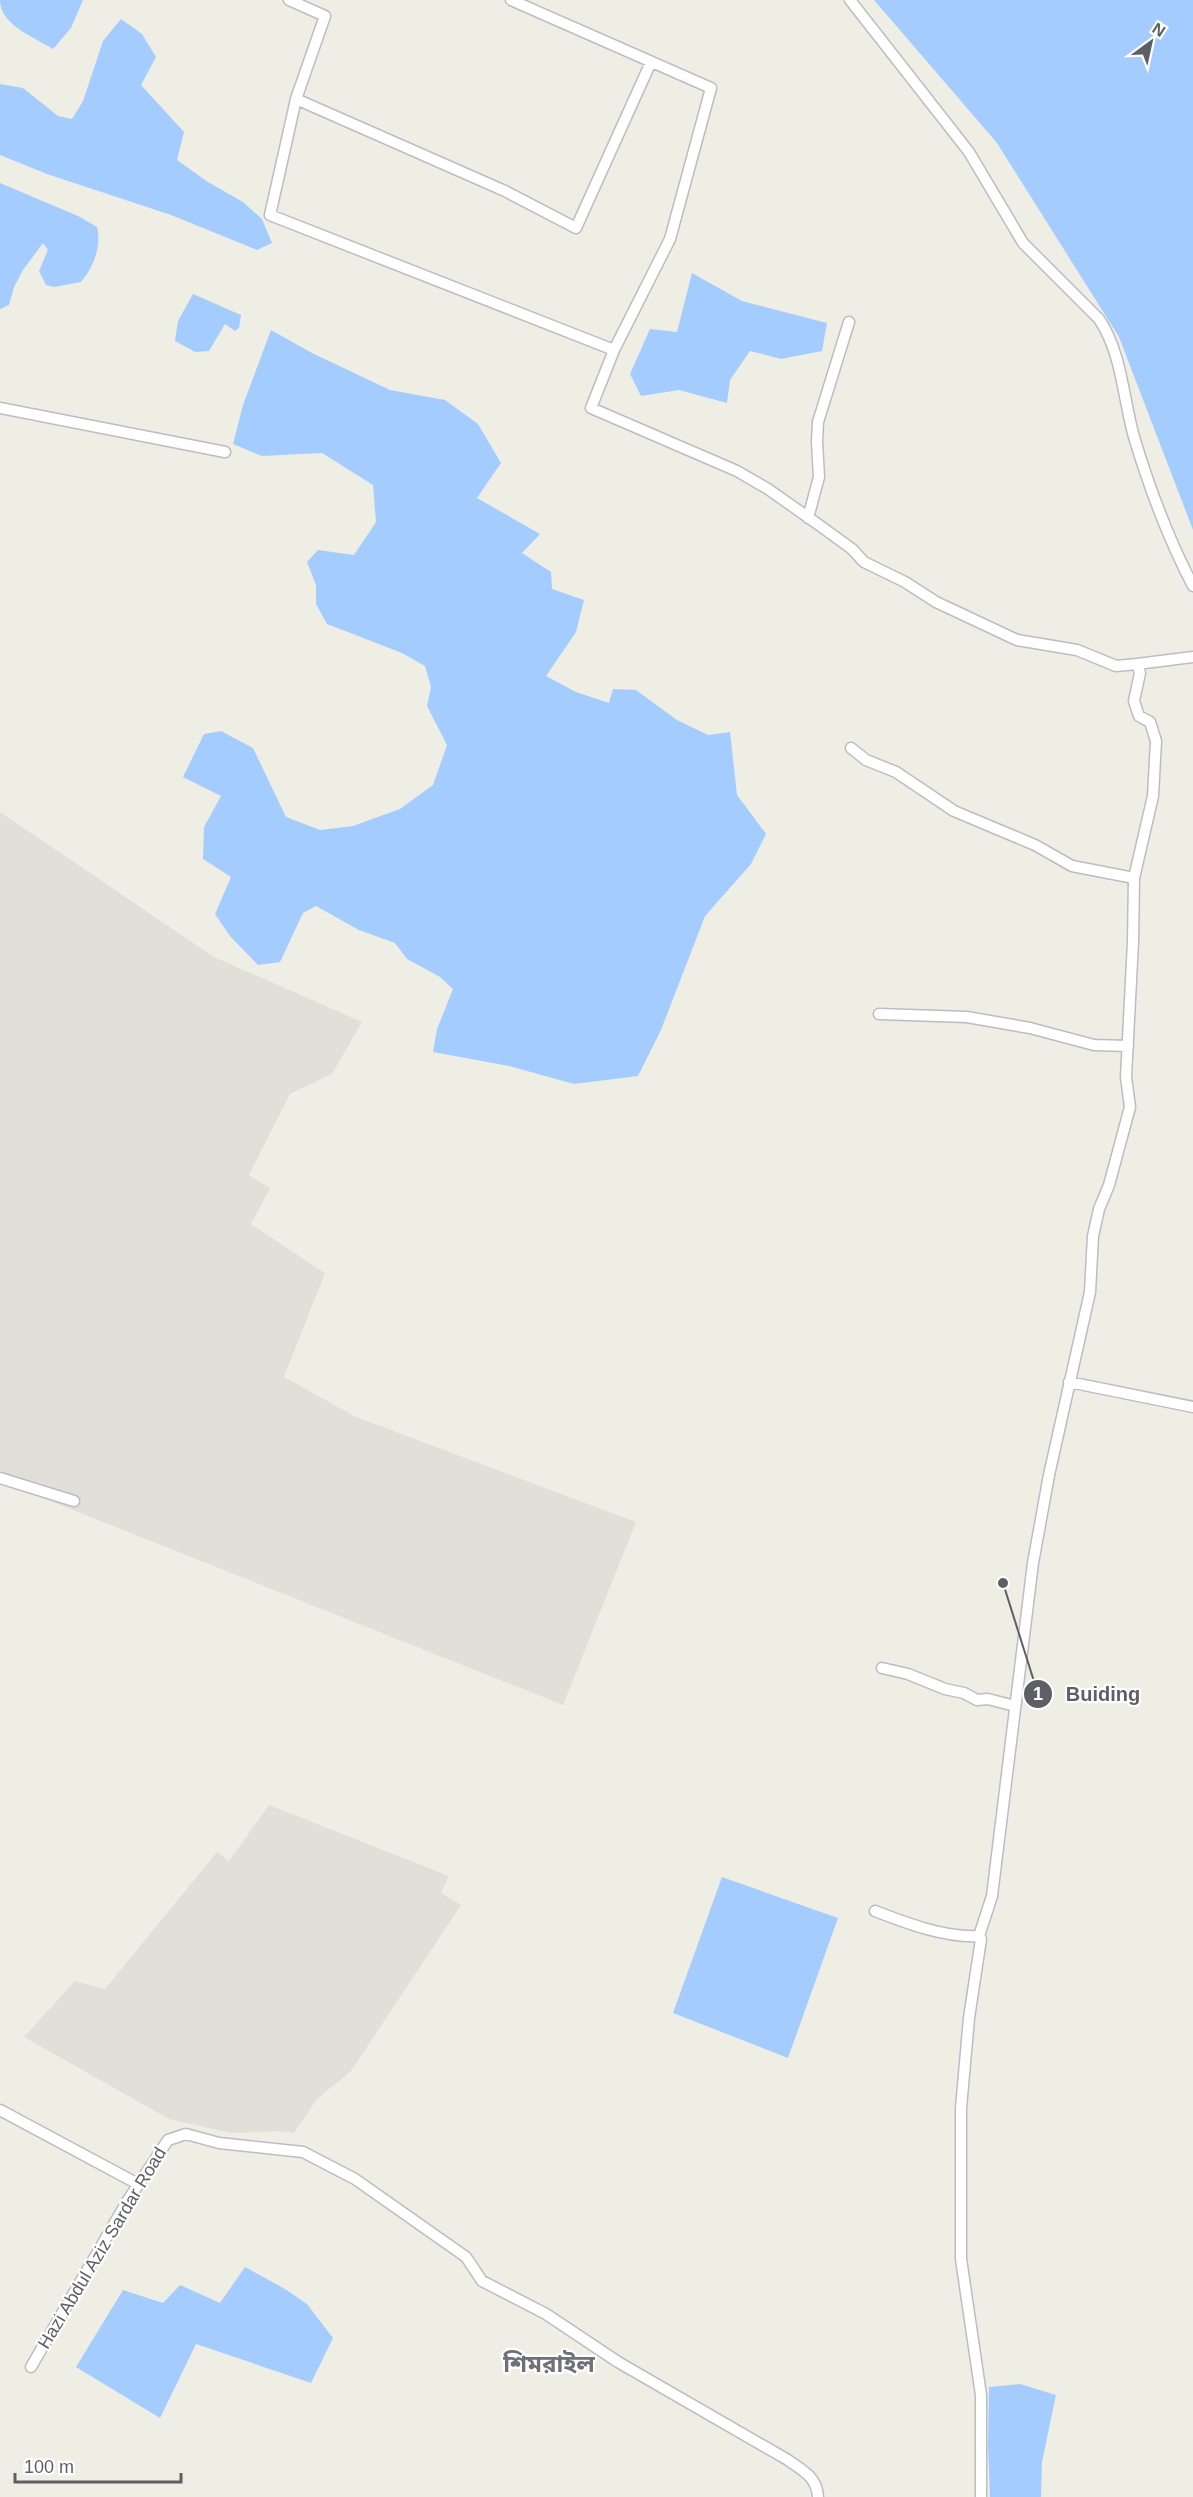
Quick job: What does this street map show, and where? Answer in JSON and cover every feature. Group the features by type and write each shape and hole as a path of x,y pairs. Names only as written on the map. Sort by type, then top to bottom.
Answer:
{"street":[{"path":"289,0 325,16 296,99 270,215 614,350"},
{"path":"511,0 711,88 670,239 614,350 591,408 737,471 768,489 852,549 864,562 905,582 936,602 1017,639 1077,650 1116,666 1193,657"},
{"path":"850,0 969,152 1023,243 1099,319 1108,332 1127,399 1133,435 1178,557 1193,586"},
{"path":"296,99 505,191 576,228 651,62"},
{"path":"808,518 819,477 818,422 849,322"},
{"path":"0,408 225,452"},
{"path":"981,2497 981,2395 961,2259 961,2108 969,2018 981,1939 979,1936 992,1896 1033,1563 1069,1382 1090,1292 1095,1227 1130,1107 1126,1077 1134,878 1153,796 1156,741 1150,722 1138,716 1134,701 1140,673 1137,664"},
{"path":"851,748 866,760 896,772 954,811 1035,845 1072,866 1134,878"},
{"path":"879,1014 967,1017 1030,1028 1094,1045 1128,1046"},
{"path":"1069,1382 1193,1407"},
{"path":"0,1478 74,1501"},
{"path":"882,1668 908,1674 945,1689 964,1693 977,1700 988,1699 1015,1706"},
{"path":"875,1911 930,1929 979,1936"},
{"path":"0,2110 138,2184"},
{"name":"Hazi Abdul Aziz Sardar Road","path":"32,2367 163,2145 177,2136 186,2134 219,2143 303,2152 355,2179 466,2257 482,2281 546,2314 618,2362 788,2460 814,2479 818,2488 818,2497"}],"shaded area":[{"path":"0,812 214,957 362,1022 332,1074 290,1094 249,1175 270,1188 251,1224 325,1273 284,1377 354,1416 636,1522 563,1705 0,1481"},
{"path":"269,1805 449,1876 441,1893 461,1905 351,2071 317,2099 294,2133 277,2131 231,2133 169,2119 24,2037 75,1981 105,1989 217,1852 229,1861"}],"water":[{"path":"0,0 83,0 71,28 53,49 12,23 1,9"},
{"path":"874,0 1193,0 1193,530 1119,337 997,143"},
{"path":"121,19 142,34 156,57 141,85 184,132 177,160 208,182 243,202 262,219 272,243 257,250 171,215 47,174 0,155 0,84 23,88 58,116 72,119 83,101 103,41"},
{"path":"0,183 78,216 97,227 98,242 95,256 81,282 54,287 46,285 39,271 48,250 43,243 23,270 14,287 9,305 0,309"},
{"path":"692,273 742,301 827,323 822,351 781,359 750,351 730,380 727,403 679,390 641,396 630,374 650,329 677,332"},
{"path":"193,294 241,315 239,328 235,331 225,324 209,351 195,352 175,341 178,321"},
{"path":"271,330 312,353 390,390 445,400 478,424 501,463 477,498 540,534 522,553 551,572 552,589 584,600 576,632 546,676 576,692 609,703 613,689 636,690 677,720 708,735 730,732 737,795 766,834 751,864 705,916 661,1030 638,1076 574,1084 509,1066 433,1052 437,1029 453,989 440,977 407,959 395,943 359,930 316,906 303,913 280,962 258,965 230,936 215,914 231,877 203,859 204,827 221,796 183,777 204,734 221,731 253,748 286,817 320,830 353,826 400,809 433,785 447,745 427,706 431,687 425,666 402,653 327,624 316,604 316,585 307,562 318,550 354,555 376,522 373,485 322,453 262,456 233,444 243,405"},
{"path":"722,1877 838,1918 788,2058 673,2013"},
{"path":"245,2267 307,2304 333,2338 311,2383 196,2344 160,2418 76,2367 123,2290 163,2303 180,2285 220,2303"},
{"path":"1020,2384 1056,2395 1042,2462 1041,2497 990,2497 989,2387"}],"place":[{"name":"Buiding","path":"1003,1583"}],"district":[{"name":"শিমরাইল","path":"549,2364"}]}
